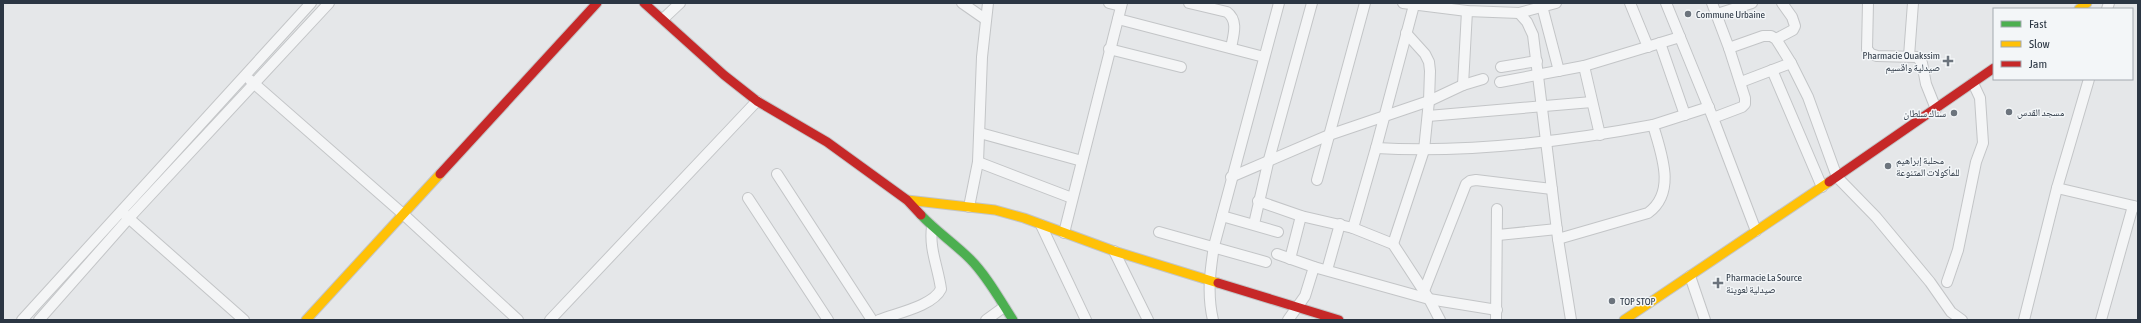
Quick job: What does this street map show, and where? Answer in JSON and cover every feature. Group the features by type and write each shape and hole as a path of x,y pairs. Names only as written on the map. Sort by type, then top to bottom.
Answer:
{"street":[{"path":"39,320 125,215 311,3"},
{"path":"22,320 255,84 329,3"},
{"path":"306,320 597,3"},
{"path":"644,3 724,75 757,101 840,151 907,200 932,227 970,259 981,272 1013,320"},
{"path":"663,19 680,3"},
{"path":"962,3 985,18"},
{"path":"969,207 978,162 985,18 988,3"},
{"path":"1064,232 1109,49 1122,4 1109,3"},
{"path":"1189,3 1227,12 1231,15 1235,23 1231,48"},
{"path":"1213,320 1208,299 1214,246 1231,176 1279,3"},
{"path":"1254,224 1258,201 1312,3"},
{"path":"1317,180 1365,3"},
{"path":"1353,228 1385,116 1406,33 1408,4 1456,6 1467,11 1518,13 1556,3"},
{"path":"1630,3 1648,47"},
{"path":"1667,3 1709,107 1756,231"},
{"path":"1712,3 1741,82 1745,104 1742,107 1713,118"},
{"path":"1717,14 1752,3"},
{"path":"1776,40 1793,30 1795,26 1792,17 1782,3"},
{"path":"1868,3 1867,49 1872,54 1877,56 1917,57 1922,63 1926,84 1936,109"},
{"path":"1909,56 1912,3"},
{"path":"1542,6 1559,71"},
{"path":"1463,85 1467,11"},
{"path":"1518,13 1530,28 1537,61 1545,142 1557,234 1571,320"},
{"path":"1118,19 1264,57"},
{"path":"1393,244 1424,150 1430,101 1429,62 1425,54 1406,33"},
{"path":"1729,48 1763,36 1771,36 1776,40 1791,63 1808,98 1837,177 1876,217 1930,282 1951,312 1962,320"},
{"path":"1500,82 1584,66 1680,37"},
{"path":"1660,43 1686,115"},
{"path":"1109,49 1181,67"},
{"path":"1500,67 1537,61"},
{"path":"1741,82 1791,63"},
{"path":"1584,66 1600,135"},
{"path":"1624,320 1837,177 1993,69"},
{"path":"1772,70 1822,187"},
{"path":"246,76 402,214 518,320"},
{"path":"1231,176 1268,163 1329,135 1430,101 1463,85 1483,79"},
{"path":"2024,320 2057,188 2089,80"},
{"path":"1947,282 1958,250 1976,162 1983,143 1980,98 1973,83"},
{"path":"550,320 757,101"},
{"path":"1428,116 1592,102"},
{"path":"1376,148 1424,150 1545,142 1600,135 1653,125 1709,107"},
{"path":"1498,235 1557,234 1648,213 1655,208 1661,199 1665,172 1653,125"},
{"path":"980,133 1082,161"},
{"path":"978,162 1072,198"},
{"path":"777,174 872,320"},
{"path":"1426,295 1466,184 1470,181 1476,180 1552,189"},
{"path":"2057,188 2136,206 2101,320"},
{"path":"748,198 828,320"},
{"path":"907,200 995,210 1064,232 1114,251 1339,320"},
{"path":"1258,201 1301,216 1353,228 1393,244 1426,295 1440,320"},
{"path":"1277,254 1327,270 1426,295 1496,315 1498,235 1497,209"},
{"path":"125,215 244,320"},
{"path":"1222,216 1278,232"},
{"path":"1290,259 1301,216"},
{"path":"1327,270 1340,224"},
{"path":"1041,225 1086,320"},
{"path":"879,320 930,301 938,296 941,289 932,256 930,241 932,227"},
{"path":"1159,232 1214,246 1266,262"},
{"path":"1114,251 1148,320"},
{"path":"1288,320 1305,296 1314,266"},
{"path":"1690,276 1705,320"},
{"path":"986,320 1004,307"}],"traffic: fast":[{"path":"921,215 964,253 976,266 993,288 1013,320"}],"traffic: slow":[{"path":"2080,8 2087,3"},
{"path":"306,320 440,174"},
{"path":"1624,320 1829,182"},
{"path":"907,200 995,210 1024,218 1114,251 1218,283"}],"traffic: jam":[{"path":"440,174 597,3"},
{"path":"644,3 724,75 757,101 827,142 907,200 921,215"},
{"path":"1829,182 1993,69"},
{"path":"1218,283 1339,320"}],"place":[{"name":"Commune Urbaine","path":"1688,14"},
{"name":"Pharmacie Ouakssim صيدلية واقسيم","path":"1948,61"},
{"name":"مسجد القدس","path":"2009,112"},
{"name":"سناك سلطان","path":"1954,113"},
{"name":"محلبة إبراهيم للمأكولات المتنوعة","path":"1888,166"},
{"name":"Pharmacie La Source صيدلية لعوينة","path":"1718,283"},
{"name":"TOP STOP","path":"1612,301"}]}
